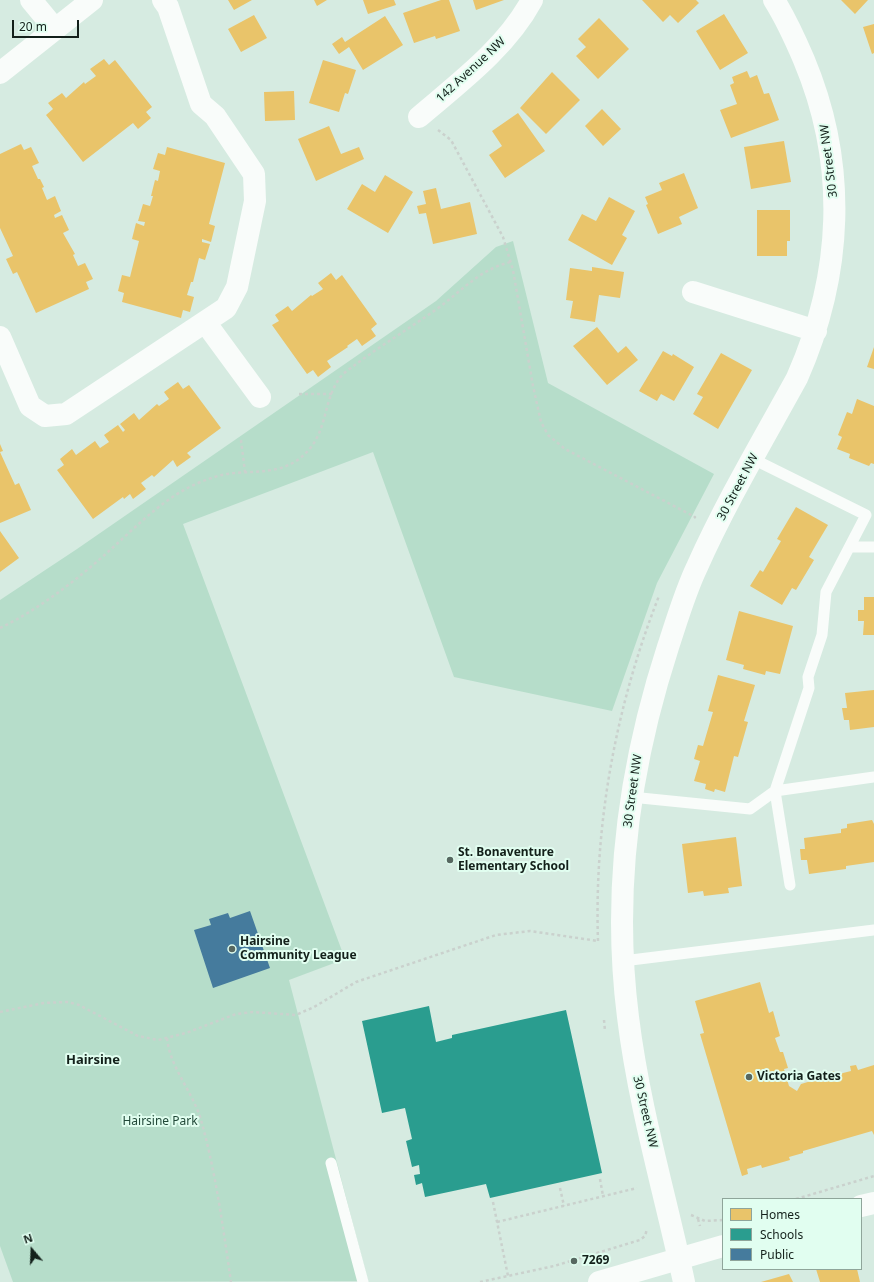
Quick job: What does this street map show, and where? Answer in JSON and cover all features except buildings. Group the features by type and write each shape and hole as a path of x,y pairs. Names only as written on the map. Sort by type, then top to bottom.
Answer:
{"street":[{"path":"31,0 55,29"},
{"path":"0,73 92,0"},
{"path":"0,337 30,406 45,416 66,414 226,308 237,287 255,201 254,174 215,116 201,104 168,7 163,0"},
{"name":"142 Avenue NW","path":"419,117 495,49 512,30 532,0"},
{"name":"30 Street NW","path":"684,1282 635,1068 623,961 622,924 625,846 639,749 648,714 676,624 696,568 753,458 797,378 816,331 825,297 832,260 835,224 834,188 831,152 824,115 813,82 790,29 774,0"},
{"path":"693,292 816,331"},
{"path":"205,322 260,397"},
{"path":"862,1206 874,1202"},
{"path":"599,1282 722,1246"}],"lane":[{"path":"753,458 866,515 826,592 822,635 808,677 809,688 775,791 790,885"},
{"path":"850,547 874,547"},
{"path":"631,797 750,809 775,791 874,777"},
{"path":"623,961 874,930"},
{"path":"331,1163 363,1282"}],"path":[{"path":"419,117 451,140 497,223 511,262 538,409 544,429 548,435 565,448 695,517"},
{"path":"0,628 37,607 94,564 165,502 196,484 214,477 245,472 274,471 299,459 318,438 324,425 336,383 351,368 436,310 480,274 497,266 511,262"},
{"path":"299,394 332,394"},
{"path":"241,440 245,472"},
{"path":"0,1012 44,1003 68,1002 79,1005 138,1036 158,1040 236,1014 253,1012 296,1015 314,1007 356,982 496,935 530,931 598,941"},
{"path":"167,1038 171,1054 201,1121 216,1188 231,1282"},
{"path":"799,1198 874,1176"},
{"path":"600,1179 603,1196"},
{"path":"560,1188 564,1206"},
{"path":"497,1222 637,1188"},
{"path":"492,1202 508,1276"},
{"path":"688,1216 693,1214 698,1219 700,1226"},
{"path":"698,1219 711,1222 722,1220"}],"green space":[{"name":"Hairsine Park","path":"513,241 548,383 714,474 657,583 612,711 454,677 373,452 183,524 345,959 289,980 368,1281 13,1282 0,1246 0,600 77,549 436,301 496,247"}],"place":[{"name":"St. Bonaventure Elementary School","path":"450,860"},
{"name":"Hairsine Community League","path":"232,949"},
{"name":"Victoria Gates","path":"749,1077"},
{"name":"7269","path":"574,1261"}],"district":[{"name":"Hairsine","path":"93,1060"}]}
